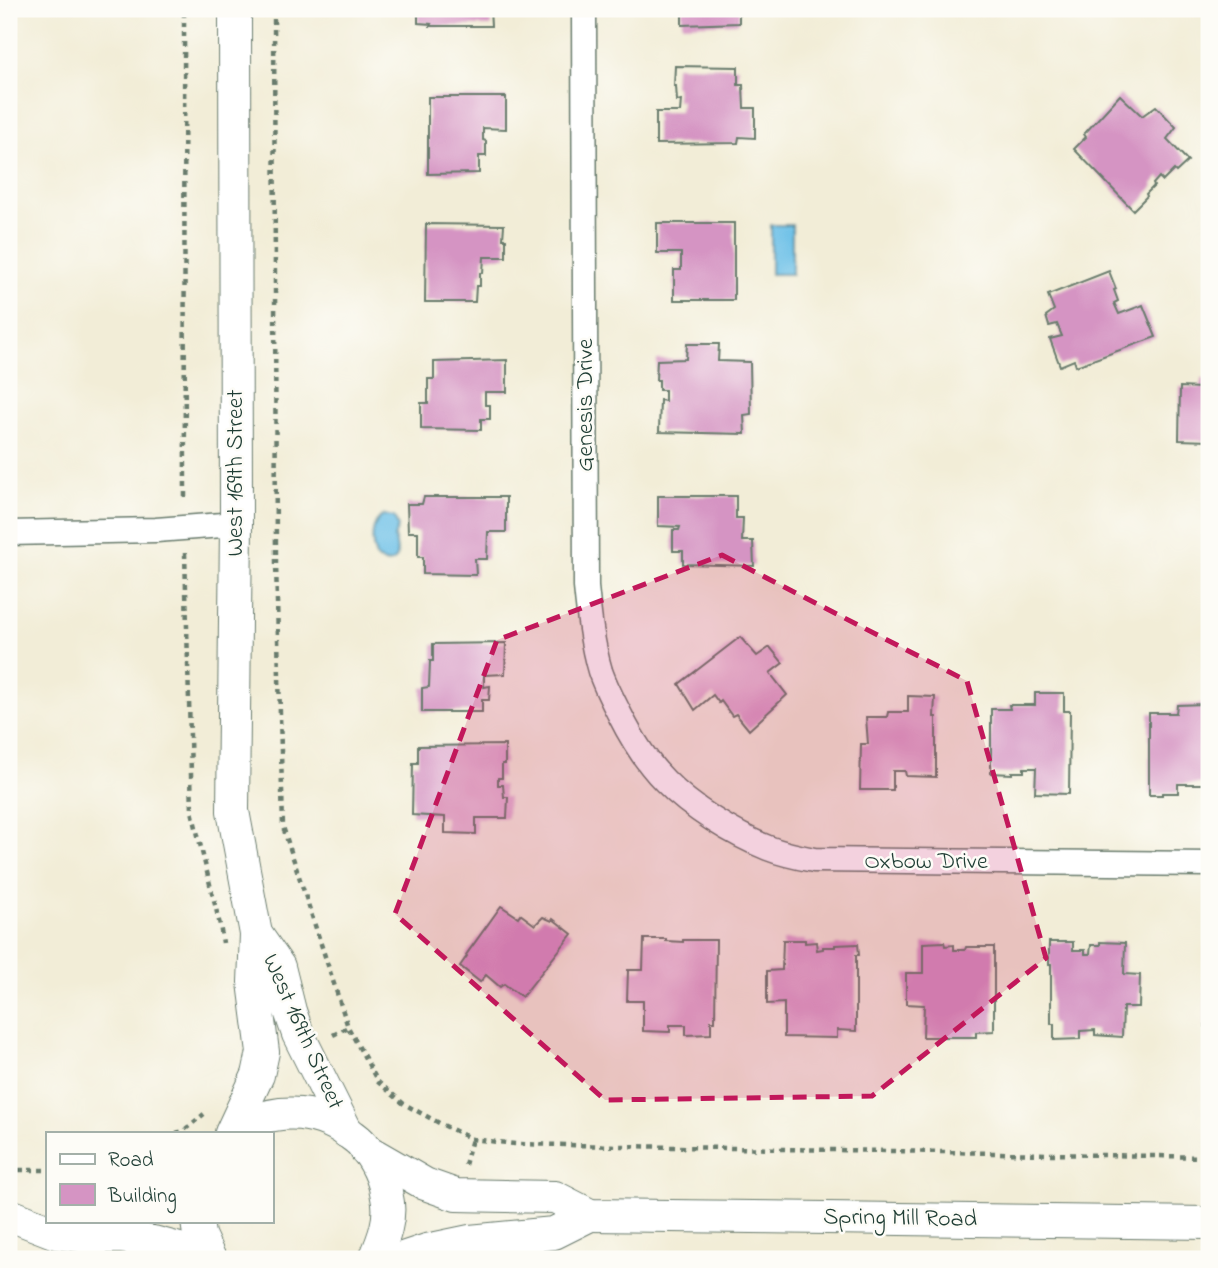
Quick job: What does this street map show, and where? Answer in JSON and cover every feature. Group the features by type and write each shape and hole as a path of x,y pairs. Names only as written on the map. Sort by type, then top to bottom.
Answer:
{"street":[{"name":"West 169th Street","path":"233,1132 258,1075 263,1052 254,982 256,934 233,811 236,524 235,9"},
{"name":"Genesis Drive","path":"584,9 586,587 589,619 601,675 616,708 632,739 665,782"},
{"path":"9,533 156,530 236,524"},
{"name":"Oxbow Drive","path":"665,782 686,800 743,836 768,848 814,860 1209,864"},
{"name":"West 169th Street","path":"256,934 279,967 298,1034 357,1141 379,1168 388,1199 386,1231 375,1259"},
{"name":"Spring Mill Road","path":"235,1132 274,1114 306,1114 336,1123 357,1141 425,1184 456,1195 555,1197 590,1215 1209,1223"},
{"path":"9,1215 46,1205"},
{"path":"9,1215 56,1233 153,1242 209,1258"},
{"name":"Spring Mill Road","path":"400,1259 470,1241 554,1233 590,1215"},
{"path":"197,1222 199,1235 209,1258"}],"path":[{"path":"274,9 276,563 283,827 348,1027 378,1082 404,1104 472,1139 515,1144 1209,1157"},
{"path":"184,12 185,528 192,811 225,952"},
{"path":"180,1132 214,1107"},
{"path":"9,1170 46,1170"}],"highlighted area":[{"path":"722,555 967,681 1046,958 872,1096 605,1100 395,914 497,640"}],"water":[{"path":"771,225 792,225 792,274 771,274"},
{"path":"384,515 394,517 398,527 394,537 397,554 390,562 377,559 373,547 376,523"}],"building":[{"path":"418,9 490,9 491,26 430,26 431,24 418,23"},
{"path":"682,9 739,9 739,23 682,25"},
{"path":"675,66 738,67 738,85 743,85 744,108 755,108 755,138 739,137 738,143 656,144 656,112 680,112 681,100 677,101 674,86"},
{"path":"1120,95 1142,116 1156,106 1176,127 1167,139 1188,161 1163,181 1159,177 1147,196 1133,210 1074,149 1086,137 1084,134"},
{"path":"428,97 506,97 506,129 483,128 486,156 479,156 479,173 428,174"},
{"path":"657,223 734,223 734,300 674,300 674,270 681,270 681,253 657,253"},
{"path":"426,224 504,225 506,257 484,257 480,286 476,286 475,302 425,302"},
{"path":"1109,271 1116,289 1114,290 1118,301 1114,303 1119,314 1143,305 1156,337 1076,366 1074,360 1060,366 1050,339 1062,336 1057,324 1049,326 1046,316 1054,310 1048,295"},
{"path":"687,344 719,344 718,361 750,362 751,414 744,415 745,434 659,432 660,400 665,401 665,390 659,390 659,380 656,380 657,360 686,359"},
{"path":"507,360 507,392 485,392 485,405 490,405 490,419 481,419 481,430 421,429 421,403 428,403 428,379 434,379 434,362"},
{"path":"1201,379 1209,379 1209,441 1179,440 1180,387 1201,388"},
{"path":"658,496 736,496 736,518 743,518 742,541 753,541 754,566 683,564 683,551 673,551 673,530 679,530 680,527 658,526"},
{"path":"424,497 506,497 506,532 488,532 487,559 475,559 476,575 423,574 423,557 418,557 418,532 408,532 407,504 422,504"},
{"path":"740,637 757,656 770,647 783,663 770,673 787,695 749,730 736,714 732,716 713,695 695,710 679,684"},
{"path":"506,643 505,674 484,675 484,687 490,686 489,700 482,700 482,712 422,712 422,688 429,687 433,644"},
{"path":"1035,693 1064,693 1064,711 1070,711 1069,794 1035,793 1036,768 1024,768 1024,772 1012,774 991,773 991,709 1010,709 1009,705 1035,705"},
{"path":"908,696 935,697 936,777 906,776 905,771 893,771 893,790 860,790 861,744 868,744 866,717 887,717 888,712 908,712"},
{"path":"1204,704 1204,722 1209,722 1209,783 1178,784 1178,793 1149,795 1149,713 1176,713 1177,705"},
{"path":"505,745 505,764 502,764 502,778 498,778 498,785 503,785 504,797 508,797 507,818 476,818 476,834 445,833 445,817 412,815 413,763 418,763 418,746"},
{"path":"501,906 518,917 520,914 535,925 543,917 552,921 553,919 572,934 522,997 504,984 500,987 486,975 480,982 460,966"},
{"path":"644,939 683,942 716,940 715,1021 711,1021 711,1034 686,1035 686,1025 670,1025 670,1032 643,1031 643,1001 627,1001 628,970 643,970"},
{"path":"783,940 816,942 817,950 835,945 858,944 856,1031 837,1030 837,1038 784,1037 784,1003 767,1004 767,971 782,970"},
{"path":"944,942 945,946 954,945 954,950 994,947 994,1031 976,1032 976,1037 923,1037 924,1005 906,1004 906,973 923,973 923,943"},
{"path":"1049,942 1073,942 1073,950 1085,950 1085,954 1090,954 1091,945 1100,945 1100,942 1125,943 1124,974 1140,975 1139,1007 1123,1007 1122,1037 1095,1035 1095,1030 1080,1031 1080,1039 1054,1040 1054,1024 1051,1024"},
{"path":"1205,947 1209,947 1209,1025 1205,1026"}]}
